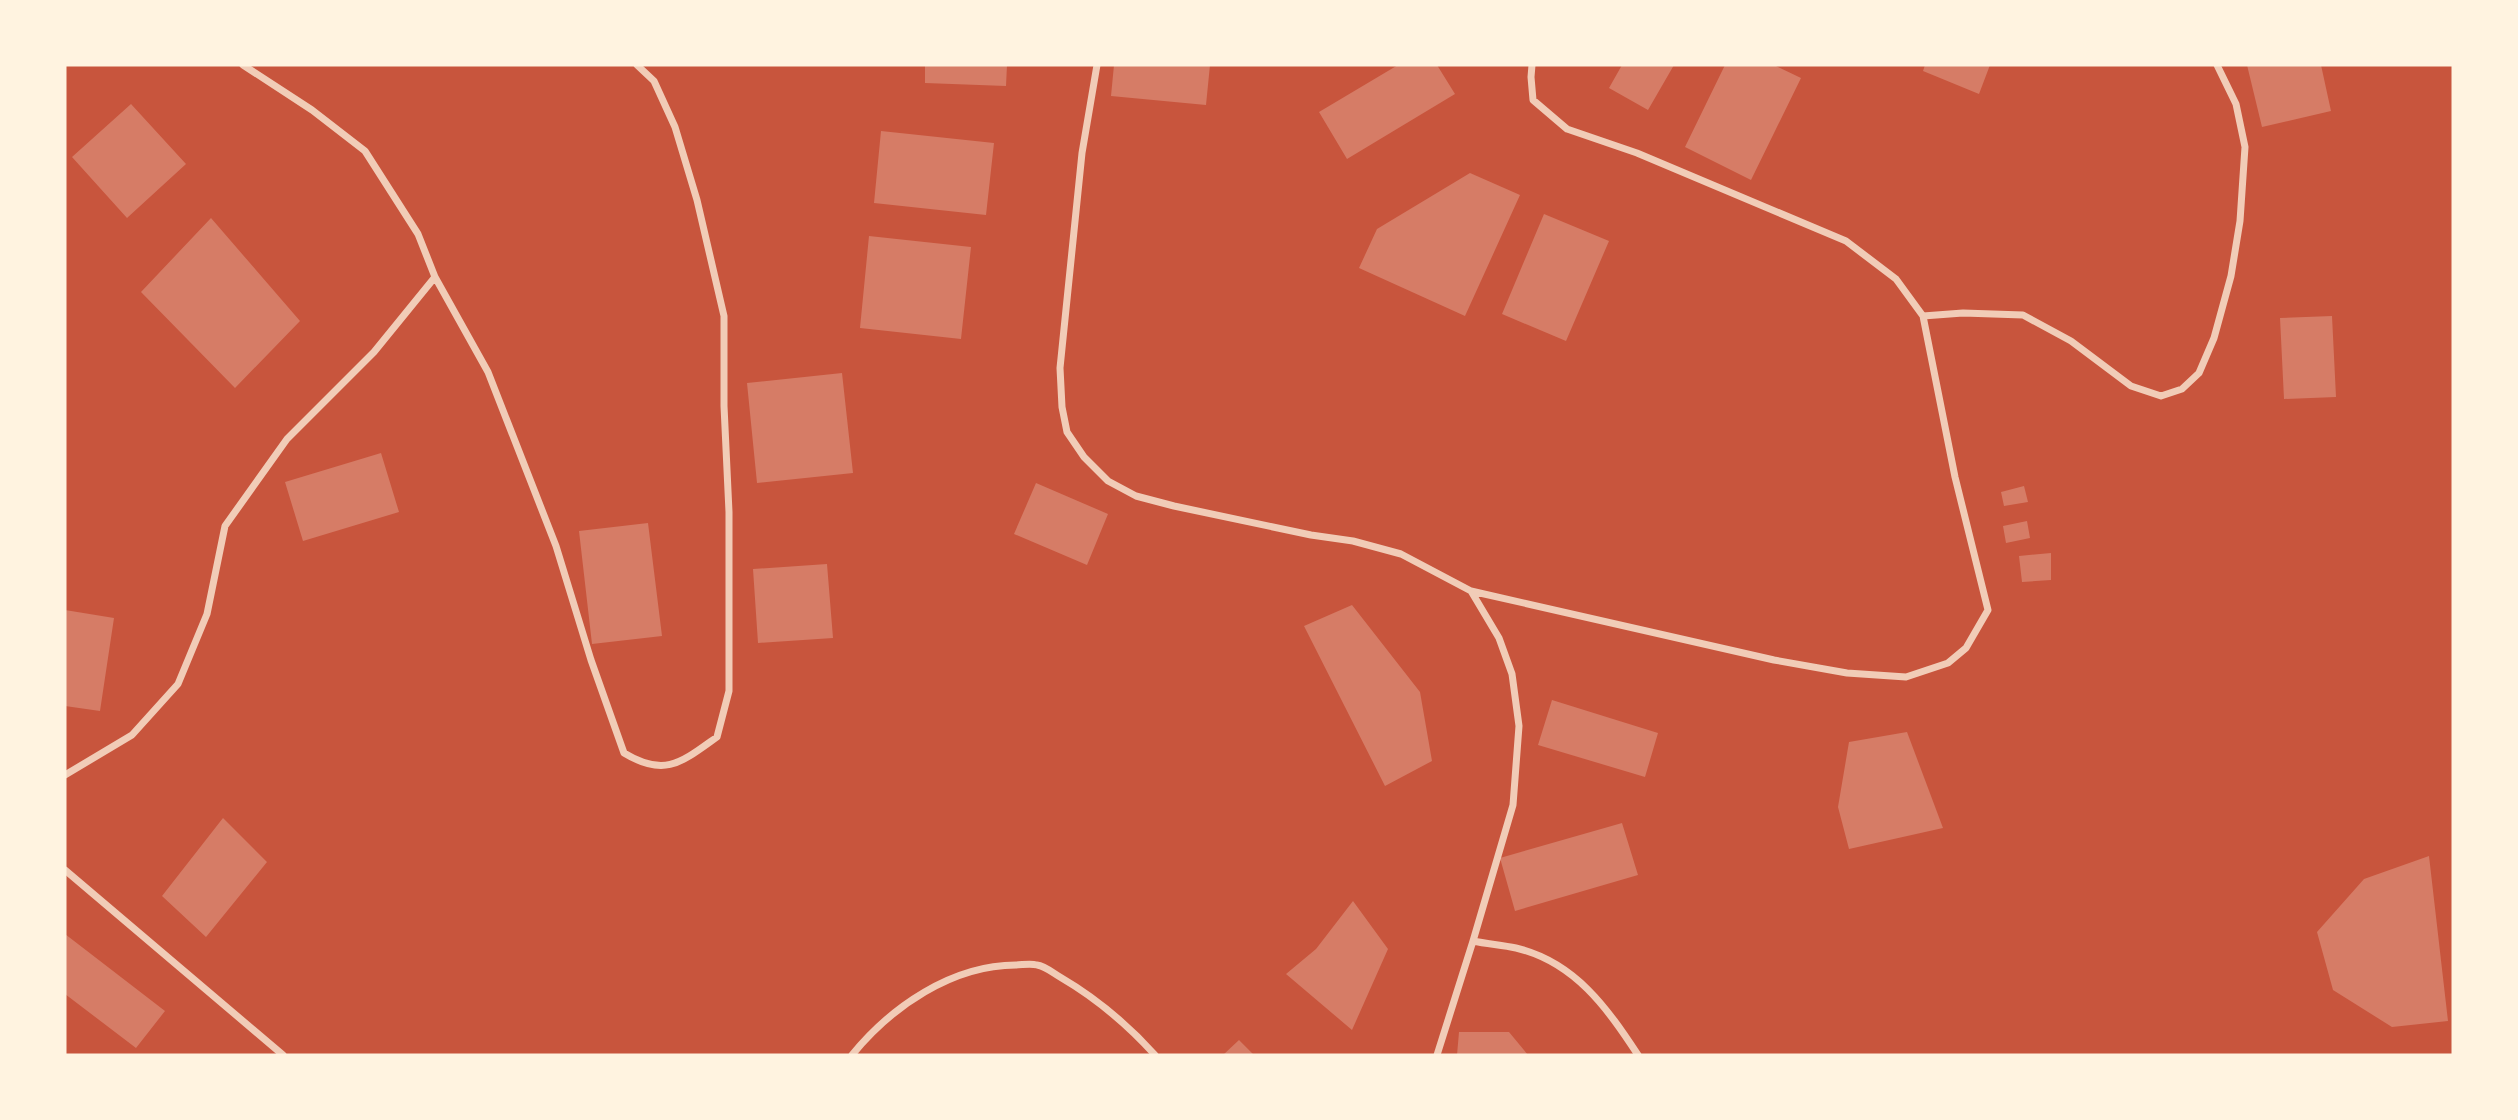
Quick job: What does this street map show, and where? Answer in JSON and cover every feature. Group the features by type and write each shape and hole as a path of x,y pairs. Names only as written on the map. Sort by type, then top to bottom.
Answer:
{"street":[{"path":"243,65 312,110 365,151 418,234 435,278 488,372 556,546 595,672 624,752 637,761 663,767 684,759 717,737 729,691 729,512 724,406 724,316 698,200 675,127 654,81 637,65"},
{"path":"1097,65 1082,153 1060,368 1062,407 1068,432 1084,457 1108,481 1136,496 1174,506 1311,535 1353,541 1401,554 1471,591 1690,642 1847,673 1906,677 1948,663 1966,649 1988,610 1955,477 1923,316 1896,279 1846,241 1637,153 1567,130 1533,100 1532,65"},
{"path":"1923,316 1963,313 2023,315 2071,341 2131,386 2161,396 2182,388 2199,373 2214,338 2231,276 2240,221 2245,147 2236,104 2217,65"},
{"path":"65,775 132,735 178,684 207,614 225,526 288,439 374,352 435,278"},
{"path":"1437,1055 1513,805 1519,726 1512,674 1499,638 1471,591"},
{"path":"65,870 283,1055"},
{"path":"1473,941 1518,948 1564,968 1596,996 1638,1055"},
{"path":"852,1055 894,1014 928,990 956,976 993,965 1039,965 1088,993 1136,1034 1155,1055"}],"building":[{"path":"925,65 1007,65 1006,86 925,83"},
{"path":"1114,65 1210,65 1206,105 1111,96"},
{"path":"1398,65 1437,65 1455,94 1347,159 1319,112"},
{"path":"1622,65 1674,65 1648,110 1609,88"},
{"path":"1725,65 1774,65 1801,78 1751,180 1685,147"},
{"path":"1925,65 1990,65 1979,94 1923,71"},
{"path":"2247,65 2321,65 2331,111 2262,127"},
{"path":"131,104 186,164 127,218 72,157"},
{"path":"881,131 994,143 986,215 874,203"},
{"path":"1470,173 1520,195 1465,316 1359,268 1377,229"},
{"path":"1544,214 1609,241 1566,341 1502,314"},
{"path":"211,218 300,321 235,388 141,292"},
{"path":"869,236 971,247 961,339 860,328"},
{"path":"2332,316 2336,397 2284,399 2280,318"},
{"path":"842,373 853,473 757,483 747,383"},
{"path":"381,453 399,512 303,541 285,482"},
{"path":"1036,483 1108,514 1087,565 1014,534"},
{"path":"2024,486 2028,502 2004,506 2001,492"},
{"path":"2027,521 2030,538 2006,543 2003,526"},
{"path":"648,523 662,636 592,644 579,531"},
{"path":"2051,553 2051,580 2022,582 2019,556"},
{"path":"827,564 833,638 758,643 753,569"},
{"path":"1352,605 1420,692 1432,761 1385,786 1304,626"},
{"path":"65,610 114,618 100,711 65,706"},
{"path":"1552,700 1658,733 1645,777 1538,745"},
{"path":"1907,732 1943,828 1849,849 1838,807 1849,742"},
{"path":"223,818 267,862 206,937 162,896"},
{"path":"1622,823 1638,875 1515,911 1500,858"},
{"path":"2429,856 2448,1021 2392,1027 2333,990 2317,932 2364,879"},
{"path":"1353,901 1388,949 1352,1030 1286,974 1316,949"},
{"path":"65,934 165,1011 136,1048 65,994"},
{"path":"1459,1032 1509,1032 1528,1055 1457,1055"},
{"path":"1239,1040 1254,1055 1223,1055"}]}
